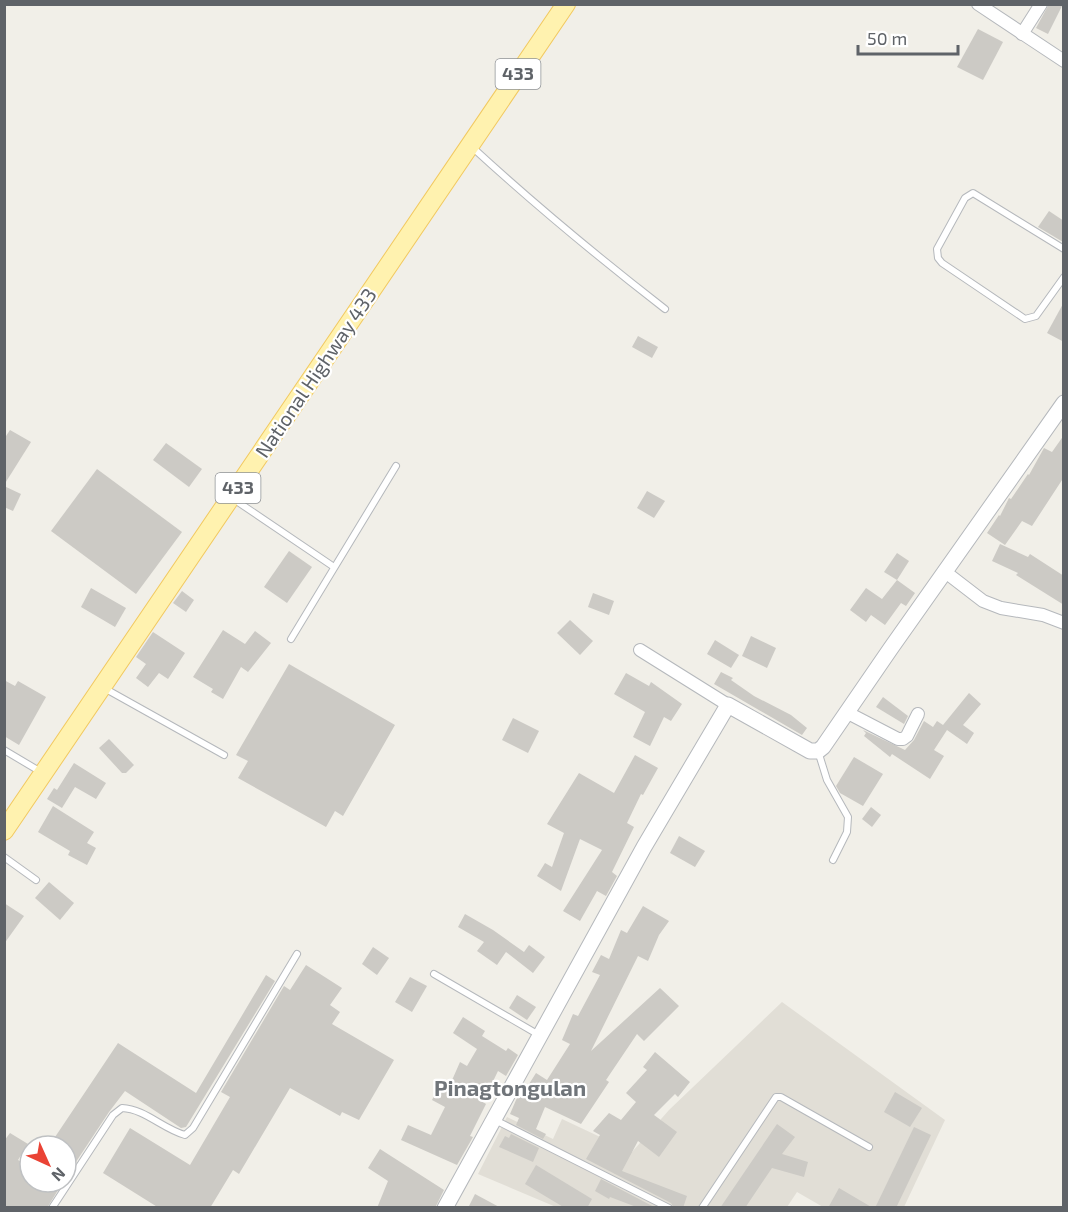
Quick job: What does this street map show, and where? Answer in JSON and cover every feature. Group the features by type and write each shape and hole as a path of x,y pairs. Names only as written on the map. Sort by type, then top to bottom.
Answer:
{"main road":[{"name":"National Highway 433","path":"4,831 566,4"}],"street":[{"path":"978,4 1064,61"},
{"path":"1022,34 1041,4"},
{"path":"640,650 792,742 810,751 818,751 828,742 944,572 1064,403"},
{"path":"944,572 983,601 1001,608 1044,615 1064,623"},
{"path":"445,1208 644,847 728,705"},
{"path":"848,713 898,739 907,736 918,714"}],"lane":[{"path":"470,144 519,190 664,309"},
{"path":"1064,249 973,193 964,198 936,254 942,263 1025,319 1036,316 1064,277"},
{"path":"291,639 396,466"},
{"path":"232,497 334,567"},
{"path":"103,688 224,755"},
{"path":"4,750 44,774"},
{"path":"818,751 827,780 848,817 847,832 833,860"},
{"path":"4,857 36,880"},
{"path":"52,1208 113,1115 122,1108 133,1108 185,1135 193,1128 297,954"},
{"path":"434,974 540,1035"},
{"path":"702,1208 776,1097 781,1097 869,1147"},
{"path":"494,1120 669,1208"}],"shaded area":[{"path":"782,1002 945,1120 904,1207 823,1207 797,1192 787,1207 556,1207 478,1174 507,1117 553,1139 562,1119 632,1152 669,1110"}],"building":[{"path":"1049,4 1063,4 1048,34 1036,28"},
{"path":"978,29 1003,42 983,80 957,67"},
{"path":"1049,211 1064,221 1063,242 1038,227"},
{"path":"1064,302 1064,342 1047,333"},
{"path":"638,336 658,347 652,358 632,347"},
{"path":"10,430 31,442 4,485 4,439"},
{"path":"1064,435 1064,477 1032,526 1022,521 1005,545 987,533 1000,516 1009,498 1011,499 1029,475 1044,448 1052,452"},
{"path":"166,443 202,469 189,487 153,460"},
{"path":"97,469 182,532 136,594 51,531"},
{"path":"4,486 21,494 13,511 4,507"},
{"path":"647,491 665,501 654,518 637,508"},
{"path":"1000,544 1028,557 1030,554 1064,576 1064,605 1016,575 1018,573 992,561"},
{"path":"289,551 312,567 287,603 264,587"},
{"path":"897,553 909,561 897,580 884,572"},
{"path":"897,580 915,593 906,606 901,603 885,625 871,615 866,622 850,610 866,588 882,599"},
{"path":"91,588 126,608 115,627 81,607"},
{"path":"182,591 194,600 186,612 173,603"},
{"path":"593,593 614,601 609,615 588,607"},
{"path":"570,620 593,641 580,655 557,633"},
{"path":"223,630 245,644 255,631 271,643 248,672 241,667 223,699 211,692 213,689 193,677"},
{"path":"153,632 185,653 168,679 159,673 148,687 136,678 146,664 136,657"},
{"path":"751,636 776,648 767,668 742,656"},
{"path":"715,640 739,655 731,668 707,654"},
{"path":"289,664 395,725 343,816 335,811 326,827 238,778 248,761 236,755"},
{"path":"721,672 733,678 731,680 754,696 791,715 807,728 802,735 714,684"},
{"path":"626,673 649,686 651,682 682,704 671,721 664,717 650,746 633,737 645,712 614,694"},
{"path":"4,680 15,686 18,681 46,697 19,745 4,736"},
{"path":"969,693 981,704 963,725 974,733 967,744 947,730 934,750 944,756 930,779 892,754 890,757 864,736 866,733 863,730 905,750 914,740 924,721 933,727 937,721 943,725"},
{"path":"883,697 908,716 904,724 876,707"},
{"path":"513,718 539,731 528,753 502,740"},
{"path":"109,739 134,765 126,773 122,773 99,748"},
{"path":"635,755 658,768 643,795 641,794 627,823 634,827 612,872 617,876 606,896 597,891 580,921 563,911 602,850 580,839 561,891 537,876 545,863 552,867 564,833 547,824 579,773 614,793"},
{"path":"854,757 883,774 863,806 840,793 836,786"},
{"path":"74,763 106,783 96,799 75,787 62,808 47,799 54,788 57,790"},
{"path":"53,806 94,832 87,843 96,848 87,865 68,855 70,851 38,832"},
{"path":"871,807 881,815 872,827 862,819"},
{"path":"679,836 705,851 695,867 670,853"},
{"path":"49,882 74,903 60,920 35,898"},
{"path":"4,903 24,916 4,944"},
{"path":"643,906 669,921 659,935 648,961 638,956 591,1051 660,988 679,1006 644,1041 637,1034 606,1080 609,1082 581,1124 545,1107 536,1129 546,1134 543,1139 516,1125 519,1118 510,1114 516,1100 536,1073 547,1080 570,1044 562,1040 573,1014 578,1016 600,975 592,972 601,955 609,959 621,930 627,933"},
{"path":"465,914 524,952 529,945 545,957 533,973 506,952 497,965 477,951 484,942 458,927"},
{"path":"373,947 389,958 377,975 362,964"},
{"path":"306,965 342,988 330,1005 340,1012 332,1024 394,1060 359,1120 342,1112 340,1116 290,1088 239,1174 233,1170 210,1208 159,1208 103,1173 130,1128 190,1165 230,1097 221,1092 284,986 290,990"},
{"path":"266,975 275,981 186,1127 181,1128 125,1091 78,1159 78,1134 57,1134 118,1043 196,1093"},
{"path":"410,977 427,986 412,1012 395,1002"},
{"path":"517,995 536,1007 527,1020 509,1008"},
{"path":"463,1017 485,1031 482,1036 506,1051 508,1048 518,1055 506,1076 498,1071 483,1102 486,1104 470,1136 473,1137 457,1165 401,1140 408,1125 431,1135 445,1107 432,1100 441,1083 449,1087 460,1062 467,1066 477,1049 453,1033"},
{"path":"655,1052 690,1082 678,1097 675,1094 654,1115 677,1132 659,1157 638,1141 622,1171 687,1196 683,1208 674,1208 671,1203 586,1159 600,1135 593,1131 609,1113 621,1120 636,1102 626,1093 647,1070 643,1067"},
{"path":"895,1092 922,1108 910,1127 884,1112"},
{"path":"777,1124 795,1137 782,1154 808,1162 804,1177 772,1168 745,1208 720,1208"},
{"path":"914,1127 931,1135 896,1208 875,1208"},
{"path":"10,1133 18,1138 18,1194 56,1194 47,1208 4,1208 4,1141"},
{"path":"511,1134 539,1148 533,1162 499,1147 505,1136 509,1138"},
{"path":"380,1149 444,1190 435,1208 377,1208 388,1181 368,1168"},
{"path":"536,1165 592,1199 587,1208 565,1208 525,1184"},
{"path":"601,1179 656,1208 639,1208 610,1197 609,1199 595,1191"},
{"path":"839,1188 873,1208 828,1208"},
{"path":"475,1194 501,1208 468,1208"}],"district":[{"name":"Pinagtongulan","path":"510,1088"}]}
